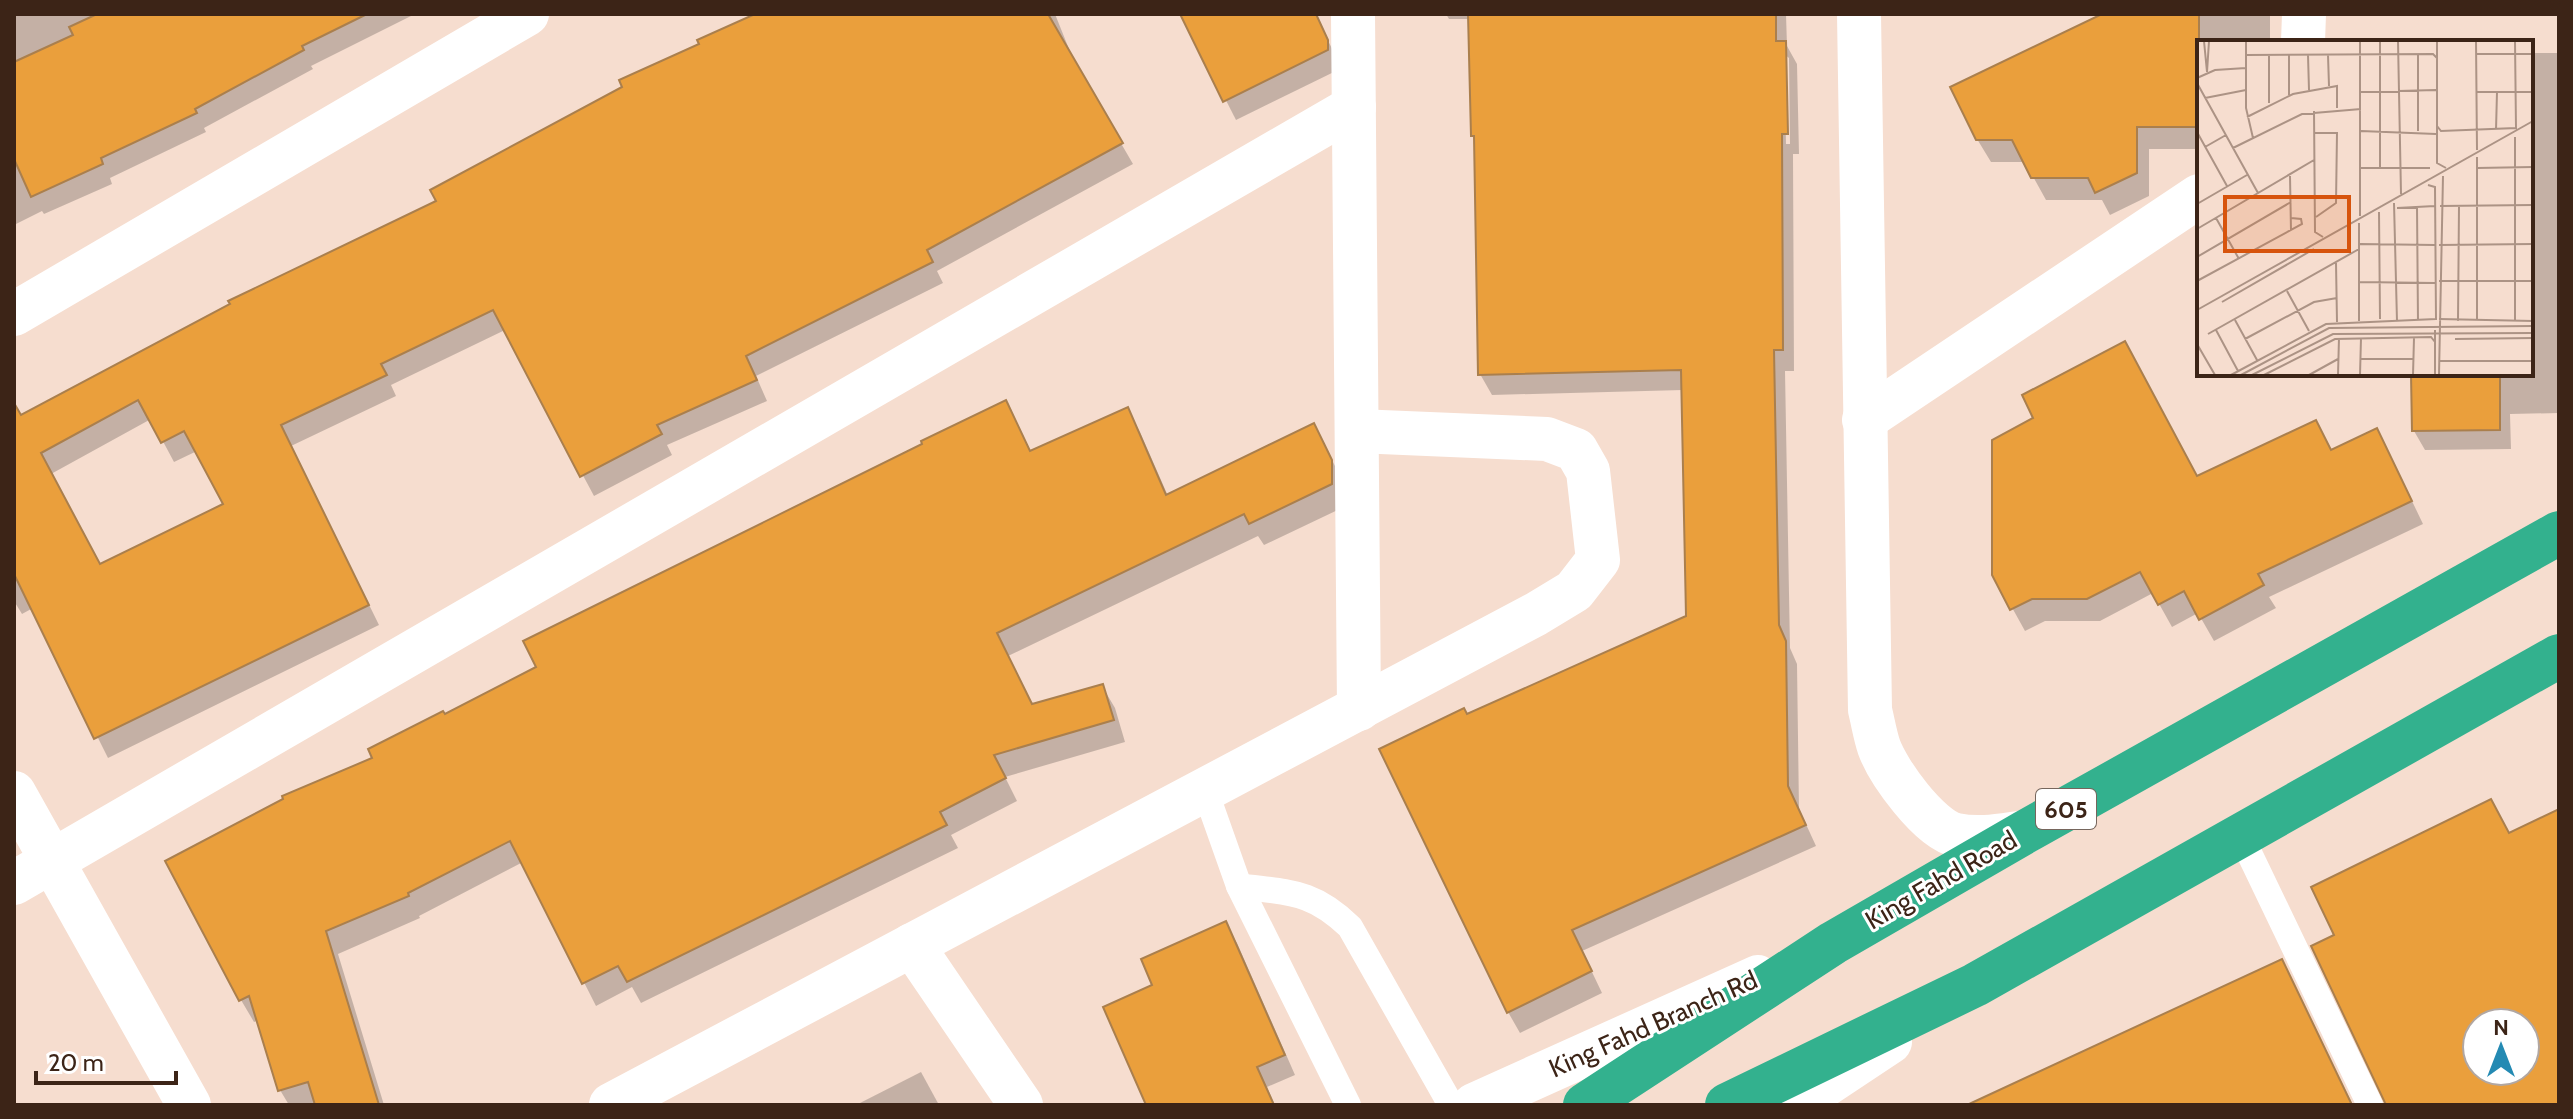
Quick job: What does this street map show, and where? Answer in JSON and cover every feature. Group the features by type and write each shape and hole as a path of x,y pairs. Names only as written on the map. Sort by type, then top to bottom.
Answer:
{"highway":[{"name":"King Fahd Road","path":"1585,1105 1833,943 2559,533"},
{"path":"1727,1105 1975,985 2559,656"}],"street":[{"path":"14,314 527,14"},
{"path":"1353,14 1359,709"},
{"path":"1859,14 1870,710 1879,749 1900,783 1930,819 1953,834 1985,838 2025,832"},
{"path":"2303,40 2304,14"},
{"path":"14,883 1354,107"},
{"path":"1864,420 2197,197"},
{"path":"611,1105 1536,614 1574,591 1598,560 1588,471 1576,450 1547,439 1357,431"},
{"path":"14,793 189,1105"},
{"name":"King Fahd Branch Rd","path":"1474,1105 1833,943"},
{"path":"912,945 1021,1105"},
{"path":"1795,1105 1975,985"}],"lane":[{"path":"1205,790 1239,886 1348,1105"},
{"path":"2240,834 2370,1105"},
{"path":"1239,886 1305,895 1331,908 1350,927 1451,1105"}],"building":[{"path":"97,14 367,14 302,46 304,50 195,109 197,113 101,158 103,164 31,197 14,159 14,62 73,35 69,27"},
{"path":"755,14 1048,14 1123,143 927,250 933,262 746,356 757,380 657,425 662,434 580,477 493,310 381,364 387,375 281,425 369,605 94,739 14,574 14,403 21,415 230,304 228,301 436,201 430,190 622,87 619,80 699,44 697,40","holes":["138,400 161,443 184,431 223,504 100,564 41,453"]},
{"path":"1180,14 1316,14 1328,40 1328,50 1223,102"},
{"path":"1468,14 1776,14 1776,41 1786,41 1788,134 1782,134 1783,350 1774,350 1779,625 1786,641 1788,786 1806,825 1572,930 1592,971 1507,1013 1379,749 1464,708 1467,714 1686,616 1681,370 1478,375 1474,136 1471,136"},
{"path":"2102,14 2199,14 2197,127 2137,127 2137,173 2095,193 2088,178 2031,178 2012,140 1976,140 1950,87"},
{"path":"2125,341 2197,476 2316,420 2331,450 2377,428 2412,501 2258,574 2264,585 2199,620 2184,591 2158,605 2140,572 2087,599 2032,599 2010,610 1992,575 1992,440 2033,418 2022,395"},
{"path":"2411,376 2500,376 2500,430 2412,431"},
{"path":"1006,400 1030,451 1128,407 1166,495 1314,423 1332,460 1332,484 1249,524 1244,514 997,633 1032,704 1103,684 1114,720 994,755 1006,778 940,812 947,825 627,982 618,966 582,984 510,841 408,893 409,896 326,931 379,1105 315,1105 308,1082 278,1091 249,996 239,1001 165,861 283,799 282,796 372,758 368,749 536,667 523,641"},
{"path":"2491,799 2509,833 2559,809 2559,1105 2386,1105 2311,946 2334,935 2311,887"},
{"path":"1226,921 1285,1055 1257,1067 1274,1105 1146,1105 1103,1007 1152,985 1141,959"},
{"path":"2282,959 2352,1105 1967,1105"}]}
